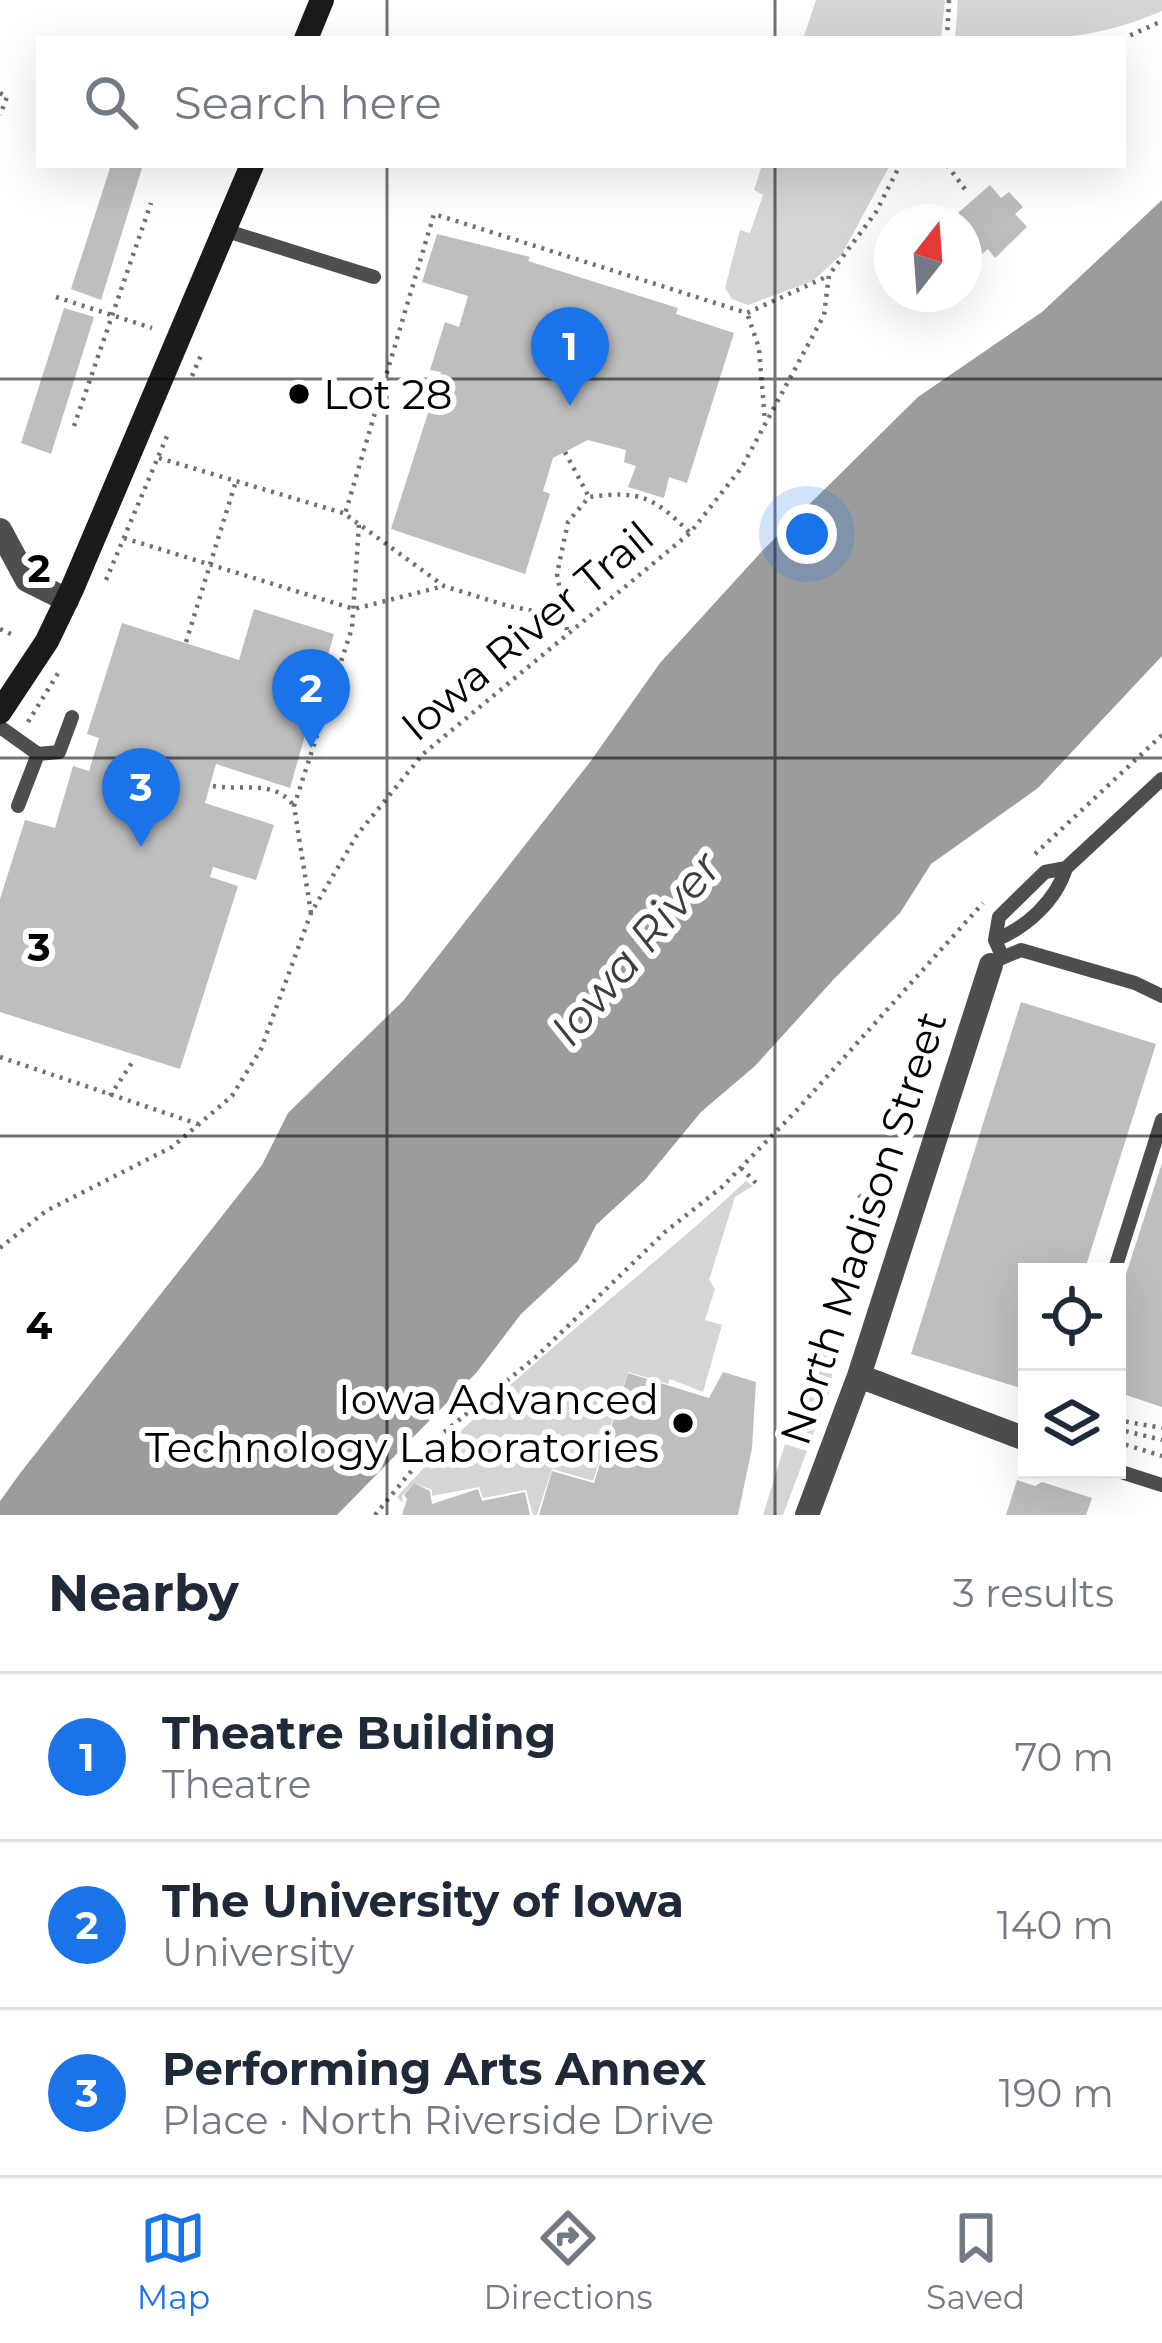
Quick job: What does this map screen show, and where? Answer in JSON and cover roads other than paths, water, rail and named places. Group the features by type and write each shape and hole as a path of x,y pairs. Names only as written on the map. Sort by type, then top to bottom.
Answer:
{"street":[{"path":"307,36 322,0"},
{"path":"0,712 47,641 67,600 251,168"},
{"path":"0,530 27,580 67,600"},
{"name":"North Madison Street","path":"807,1515 859,1376 996,954"},
{"path":"859,1376 1018,1435"}],"lane":[{"path":"227,231 374,278"},
{"path":"0,727 38,754 58,752 72,717"},
{"path":"18,806 38,754"},
{"path":"996,954 1060,888 1066,868 1162,779"},
{"path":"996,954 999,916 1046,872 1066,868"},
{"path":"996,954 1022,950 1136,983 1162,996"},
{"path":"1117,1263 1162,1120"},
{"path":"1126,1474 1162,1485"}],"water":[{"name":"Iowa River","path":"1162,200 1162,656 1038,788 931,864 900,913 755,1066 701,1112 645,1180 596,1225 578,1261 521,1314 477,1372 337,1515 0,1515 0,1501 21,1472 262,1165 288,1113 403,1001 590,762 660,663 763,550 918,397 1042,312"}],"place":[{"name":"Lot 28","path":"299,394"},
{"name":"Theatre Building","path":"570,406"},
{"name":"The University of Iowa","path":"311,748"},
{"name":"Performing Arts Annex","path":"141,847"},
{"name":"Iowa Advanced Technology Laboratories","path":"683,1423"}]}
